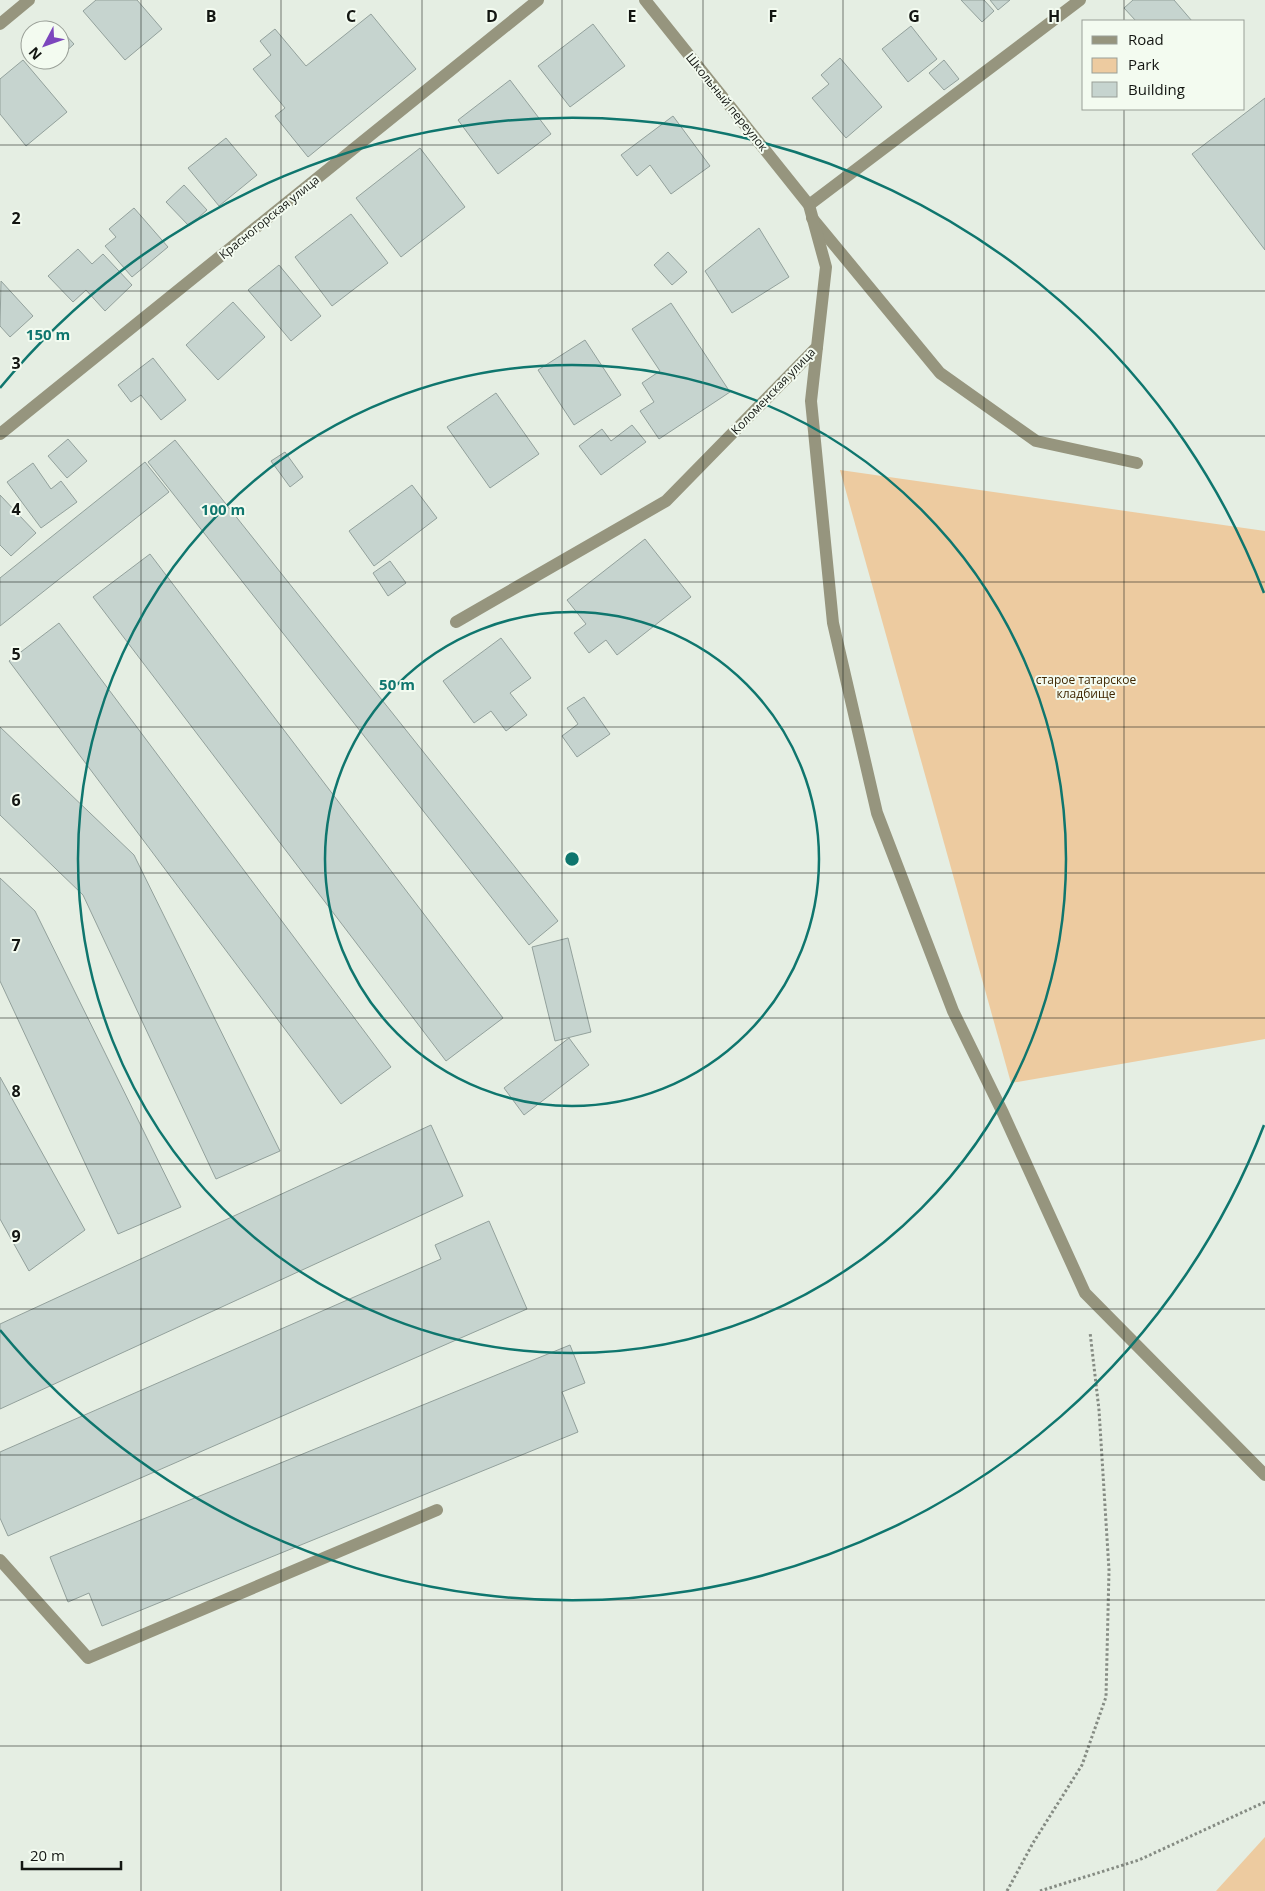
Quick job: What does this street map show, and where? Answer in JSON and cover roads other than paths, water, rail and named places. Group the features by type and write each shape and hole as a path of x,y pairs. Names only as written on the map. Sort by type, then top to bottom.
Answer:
{"street":[{"path":"0,24 29,0"},
{"name":"Красногорская улица","path":"0,434 538,0"},
{"name":"Школьный переулок","path":"645,0 940,373 1036,441 1137,463"},
{"path":"811,211 1080,0"},
{"name":"Коломенская улица","path":"456,622 666,501 817,347 826,266 811,211"},
{"path":"817,347 811,401 833,623 877,813 953,1011 1003,1112 1085,1293 1265,1475"},
{"path":"0,1560 88,1658 437,1510"}],"park label":[{"name":"старое татарское кладбище","path":"1086,686"}]}
